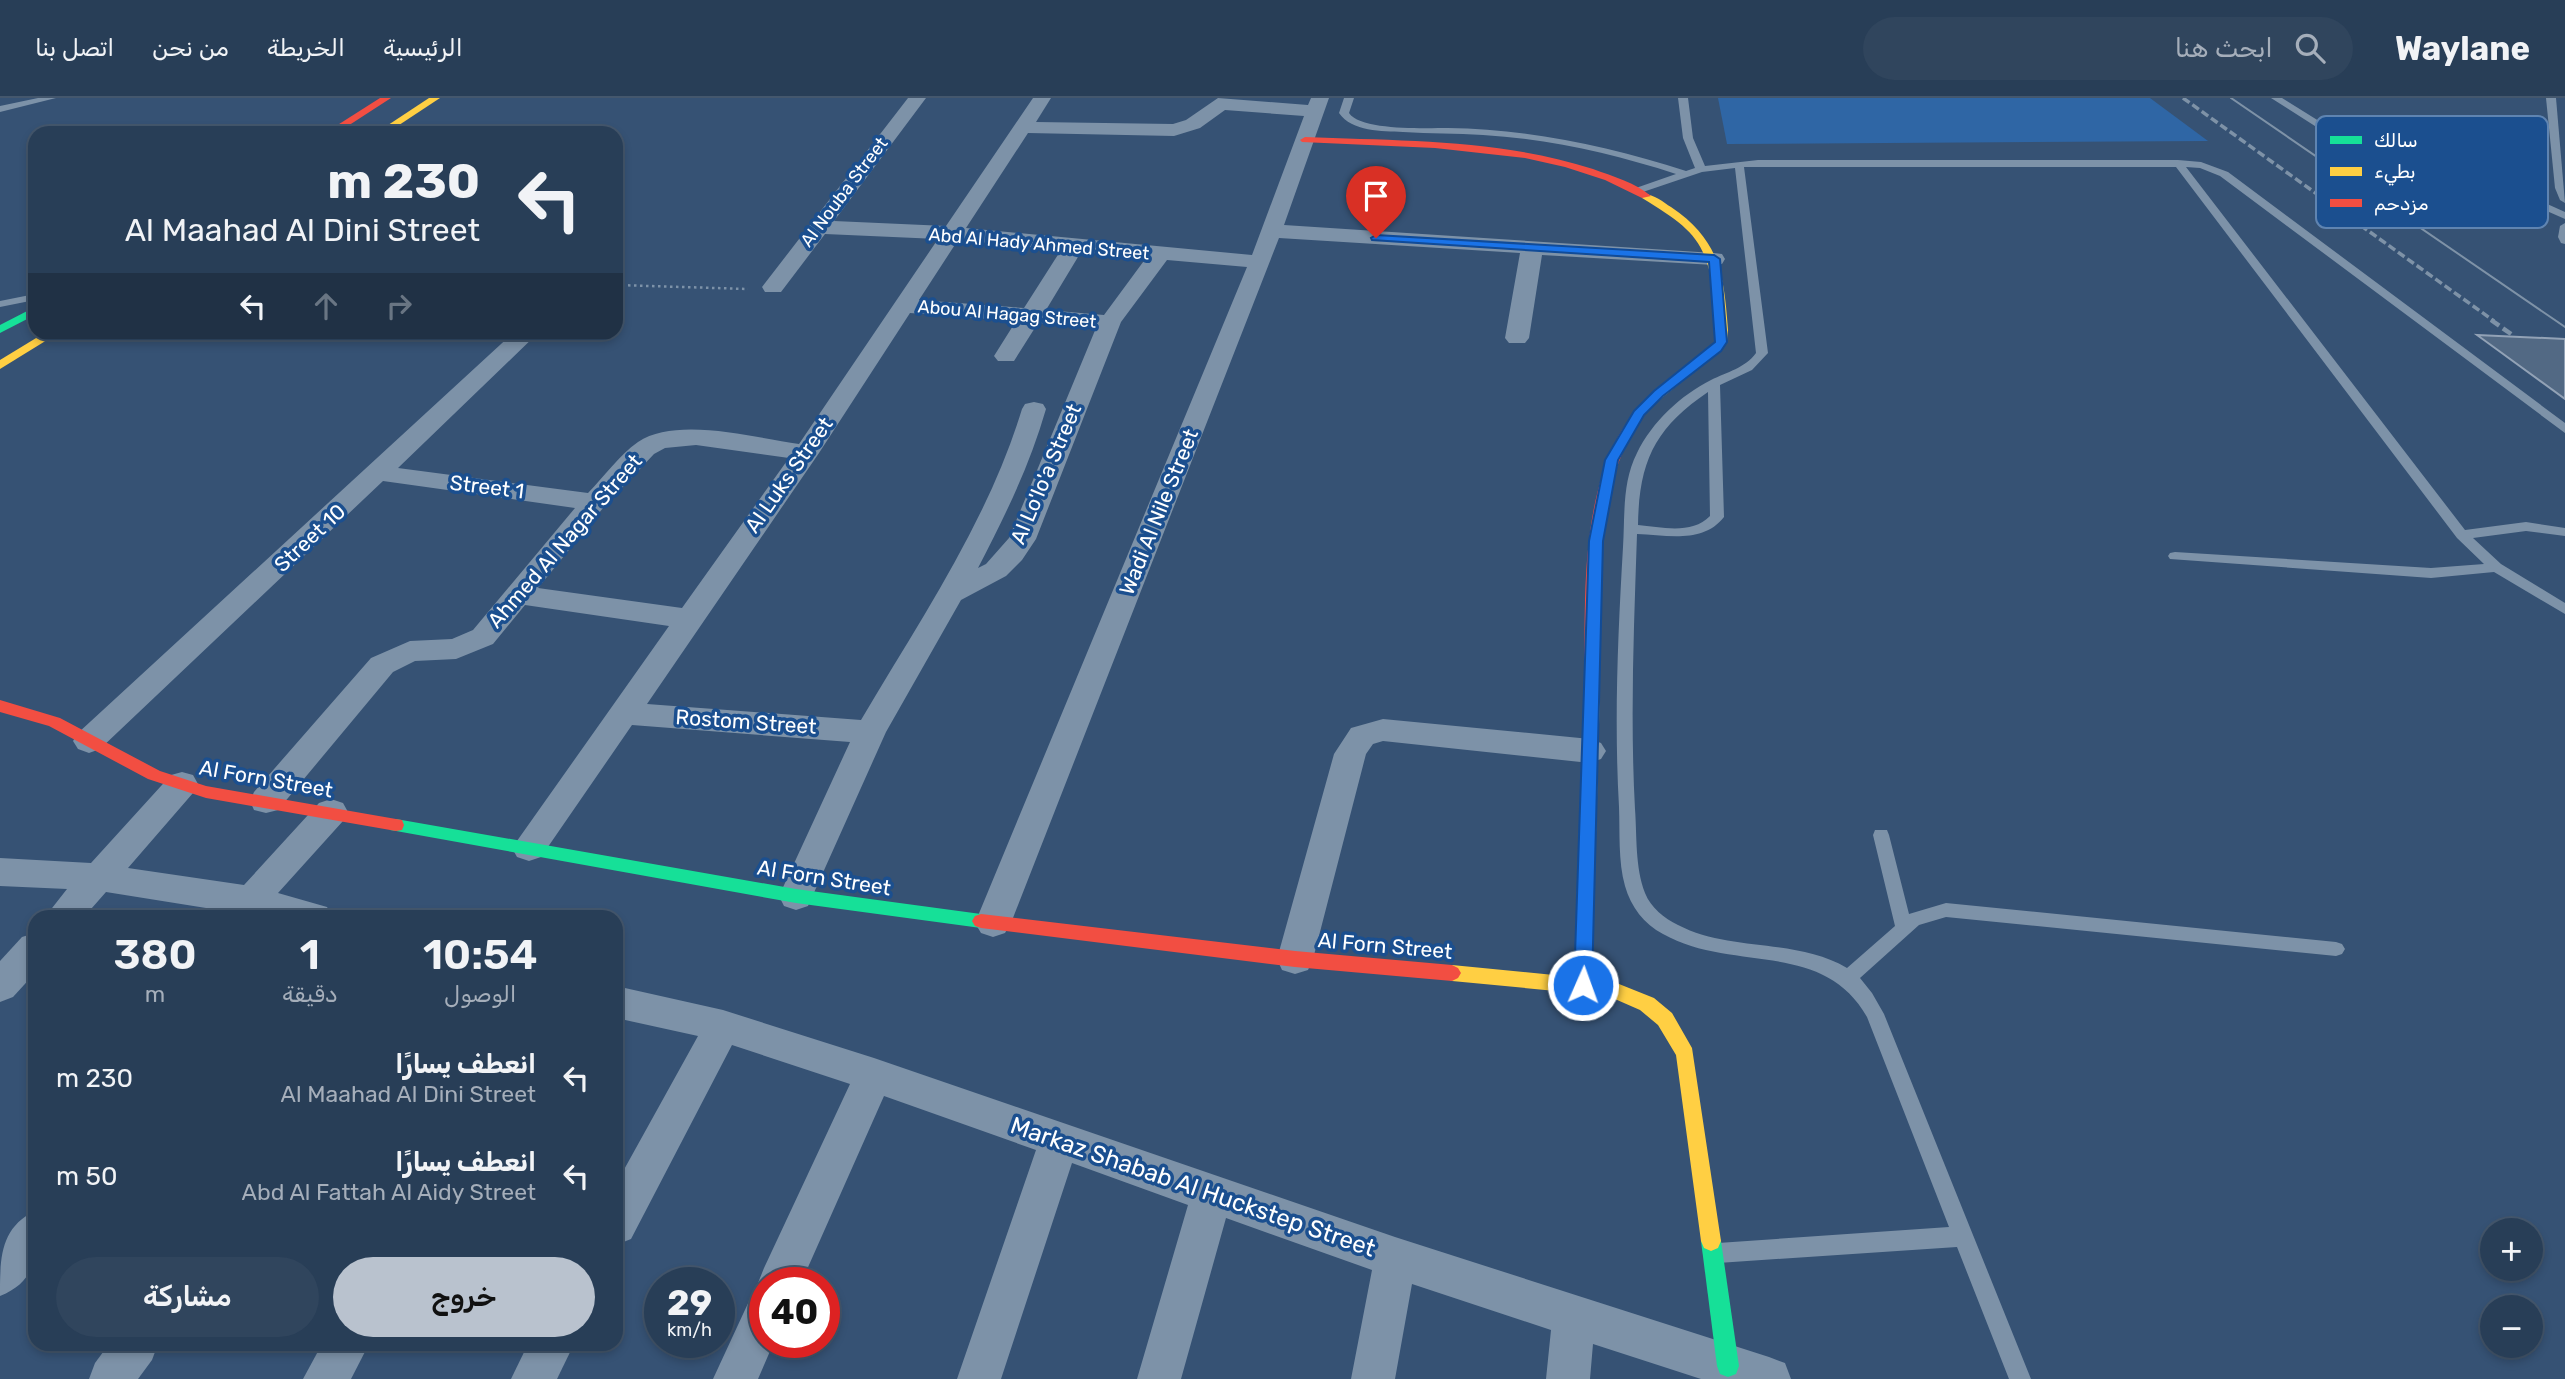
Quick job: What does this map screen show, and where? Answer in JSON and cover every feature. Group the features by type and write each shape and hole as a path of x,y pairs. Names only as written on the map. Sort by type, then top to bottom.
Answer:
{"street":[{"path":"341,126 386,98"},
{"path":"392,126 435,98"},
{"name":"Al Nouba Street","path":"773,287 917,98"},
{"name":"Al Luks Street","path":"529,848 687,619 806,453 1042,98"},
{"path":"1023,127 1174,130 1188,127 1226,101 1317,104"},
{"name":"Wadi Al Nile Street","path":"993,923 1260,262 1317,104"},
{"path":"1305,140 1507,154 1576,168 1637,191 1684,222 1702,240 1714,259 1721,342 1639,413 1612,460 1596,541 1583,985"},
{"name":"Abd Al Hady Ahmed Street","path":"818,227 952,233 1159,255 1260,262"},
{"path":"1272,231 1714,259"},
{"path":"1006,356 1074,246"},
{"path":"1517,338 1532,248"},
{"name":"Al Lo'lo'a Street","path":"950,594 996,570 1022,539 1110,322 1159,255"},
{"name":"Abou Al Hagag Street","path":"905,306 1110,322"},
{"path":"0,330 28,314"},
{"path":"0,365 42,340"},
{"name":"Street 10","path":"89,741 380,473 520,340"},
{"path":"796,896 870,732 950,594 1006,488 1028,435 1034,409"},
{"name":"Ahmed Al Nagar Street","path":"266,801 382,666 410,651 456,649 475,642 518,595 594,502 645,449 666,439 696,437 806,453"},
{"name":"Street 1","path":"380,473 594,502"},
{"path":"518,595 687,619"},
{"name":"Al Forn Street","path":"0,706 54,723 155,775 206,792 796,896 993,923 1295,959 1609,988 1635,996 1658,1011 1675,1031 1685,1054 1713,1254"},
{"name":"Rostom Street","path":"622,713 870,732"},
{"path":"1295,959 1350,754 1355,741 1361,736 1383,730 1590,751"},
{"path":"69,910 182,784"},
{"path":"251,900 331,812"},
{"path":"0,872 99,877 251,900 281,910"},
{"path":"0,986 28,956"},
{"name":"Markaz Shabab Al Huckstep Street","path":"623,1004 723,1026 874,1075 1395,1258 1769,1379"},
{"path":"623,1212 723,1026"},
{"path":"786,1267 874,1075"},
{"path":"979,1379 1060,1139"},
{"path":"1159,1379 1212,1194"},
{"path":"0,1275 28,1240"},
{"path":"1713,1254 1728,1366"},
{"path":"1373,1379 1395,1258"},
{"path":"1568,1379 1574,1316"},
{"path":"735,1379 749,1349"},
{"path":"111,1379 131,1351"},
{"path":"325,1379 343,1351"},
{"path":"533,1379 547,1351"}],"lane":[{"path":"0,109 51,98"},
{"path":"1349,98 1344,113 1349,120 1360,124 1552,139 1619,153 1683,173"},
{"path":"1683,98 1688,138 1701,169"},
{"path":"2276,98 2316,125"},
{"path":"2551,98 2560,188 2565,200"},
{"path":"2178,163 2462,535 2496,567 2565,610"},
{"path":"1637,191 1683,173 1739,164 2201,165 2224,174 2565,429"},
{"path":"1739,164 1763,348 1756,362 1714,383 1672,416 1642,454 1635,482 1624,623 1622,709 1632,876 1637,897 1651,916 1680,936 1698,942 1820,962 1848,978 1860,989 1875,1014 2020,1379"},
{"path":"2548,208 2565,216"},
{"path":"2565,226 2565,241"},
{"path":"0,304 28,298"},
{"path":"1631,528 1700,529 1709,526 1717,517 1714,383"},
{"path":"2462,535 2522,525 2565,532"},
{"path":"2175,556 2431,573 2496,567"},
{"path":"1881,835 1904,928"},
{"path":"1848,978 1922,915 1946,910 2336,949"},
{"path":"1713,1254 1964,1236"}],"path":[{"path":"623,285 763,290 773,287"}],"shaded area":[{"path":"1718,98 2150,98 2208,141 1727,144"}],"building":[{"path":"2477,335 2565,339 2565,399"}],"tram line":[{"path":"2231,98 2316,156"},
{"path":"2421,228 2565,327"}],"railway":[{"path":"2183,98 2316,193"},
{"path":"2364,228 2494,321"},
{"path":"2491,320 2514,336"}],"traffic: fast":[{"path":"0,330 28,314"},
{"path":"396,825 796,896 981,921"},
{"path":"1711,1241 1728,1366"}],"traffic: slow":[{"path":"392,126 435,98"},
{"path":"1642,410 1717,348 1722,330 1715,269 1703,241 1681,219 1646,196"},
{"path":"0,365 42,340"},
{"path":"1583,986 1592,688"},
{"path":"1452,973 1609,988 1647,1004 1665,1019 1685,1054 1711,1241"}],"traffic: jam":[{"path":"341,126 386,98"},
{"path":"1305,140 1480,149 1525,155 1568,164 1609,178 1646,196"},
{"path":"1592,688 1596,543 1602,505 1610,469 1624,437 1642,410"},
{"path":"0,706 54,722 154,775 206,792 396,825"},
{"path":"981,921 1295,959 1452,973"}],"route":[{"path":"1376,238 1714,259 1721,342 1639,413 1612,460 1596,541 1583,985"}]}
